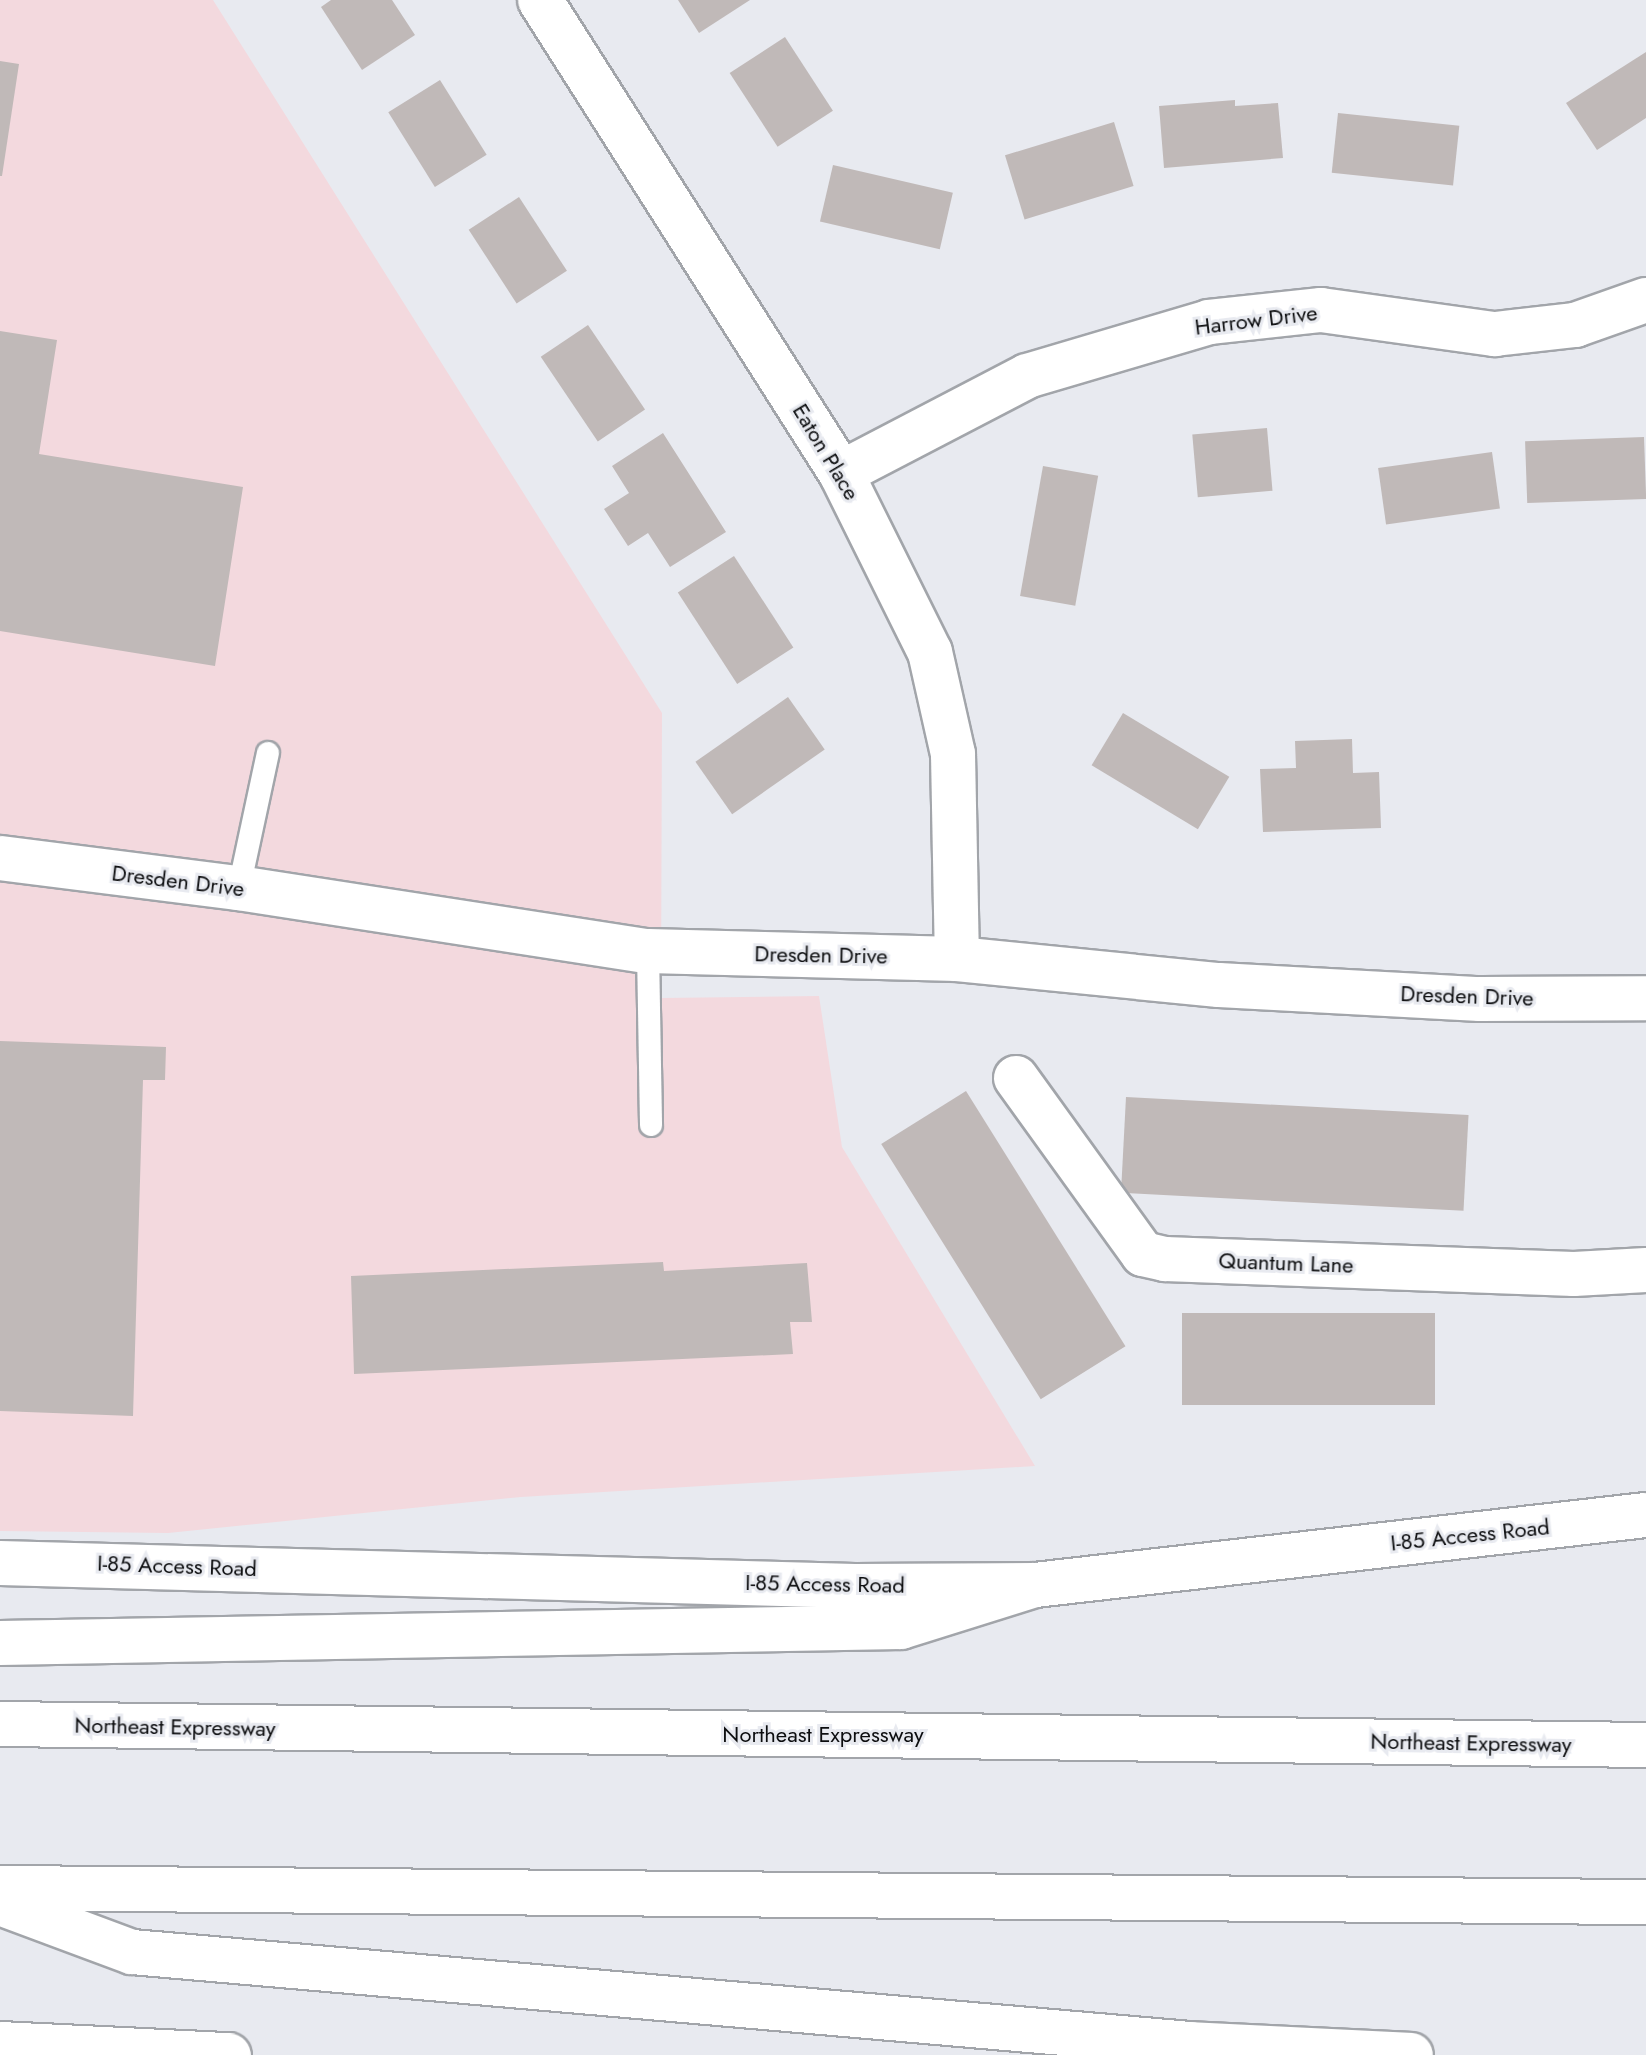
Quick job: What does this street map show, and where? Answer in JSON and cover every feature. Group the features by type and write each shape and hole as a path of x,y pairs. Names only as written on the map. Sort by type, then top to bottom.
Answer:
{"main road":[{"name":"Eaton Place","path":"540,0 841,473 930,652 953,754 957,959"},
{"name":"Harrow Drive","path":"841,473 1027,376 1209,322 1321,310 1495,334 1575,325 1646,300"},
{"name":"Dresden Drive","path":"0,858 239,888 648,951 957,959 1219,985 1480,999 1646,998"},
{"name":"Quantum Lane","path":"1016,1078 1143,1254 1165,1259 1574,1274 1646,1270"},
{"name":"I-85 Access Road","path":"0,1563 855,1586 1035,1585 1646,1515"},
{"path":"0,1643 901,1627 1035,1585"},
{"name":"Northeast Expressway","path":"0,1724 1646,1745"},
{"path":"0,1888 1646,1902"},
{"path":"0,1903 132,1952 1189,2044 1411,2055"},
{"path":"0,2044 229,2055"}],"lane":[{"path":"239,888 268,753"},
{"path":"648,951 651,1125"}],"shaded area":[{"path":"0,0 213,0 662,713 661,998 819,996 842,1147 1035,1466 521,1497 168,1533 0,1531"}],"building":[{"path":"331,0 392,0 415,35 362,70 321,7"},
{"path":"678,0 750,0 699,33"},
{"path":"785,37 833,111 778,147 730,73"},
{"path":"1646,52 1646,118 1597,150 1566,103"},
{"path":"0,61 19,64 2,176 0,176"},
{"path":"440,80 487,155 435,187 388,112"},
{"path":"1235,100 1235,106 1278,103 1283,158 1164,168 1159,106"},
{"path":"1338,113 1459,126 1453,185 1332,173"},
{"path":"1114,122 1134,186 1025,219 1005,155"},
{"path":"833,165 953,193 940,249 820,222"},
{"path":"519,197 567,271 517,303 469,230"},
{"path":"588,325 645,410 598,441 541,357"},
{"path":"0,331 57,340 39,454 243,487 215,666 0,631"},
{"path":"1267,428 1272,491 1198,497 1192,435"},
{"path":"663,433 726,532 670,567 648,533 628,546 604,509 629,493 612,466"},
{"path":"1644,437 1646,499 1527,503 1525,441"},
{"path":"1492,452 1500,508 1386,524 1378,468"},
{"path":"1043,466 1098,476 1075,606 1020,596"},
{"path":"734,556 793,647 737,684 678,592"},
{"path":"788,697 825,749 732,814 695,762"},
{"path":"1123,713 1229,777 1198,829 1092,765"},
{"path":"1352,739 1353,773 1379,772 1381,828 1263,832 1260,769 1296,768 1295,741"},
{"path":"0,1041 166,1047 165,1080 143,1080 133,1416 0,1411"},
{"path":"966,1091 1126,1346 1041,1399 881,1144"},
{"path":"1126,1097 1469,1115 1464,1211 1121,1193"},
{"path":"663,1262 664,1271 807,1263 812,1322 790,1322 793,1354 354,1374 351,1276"},
{"path":"1182,1313 1435,1313 1435,1405 1182,1405"}]}
